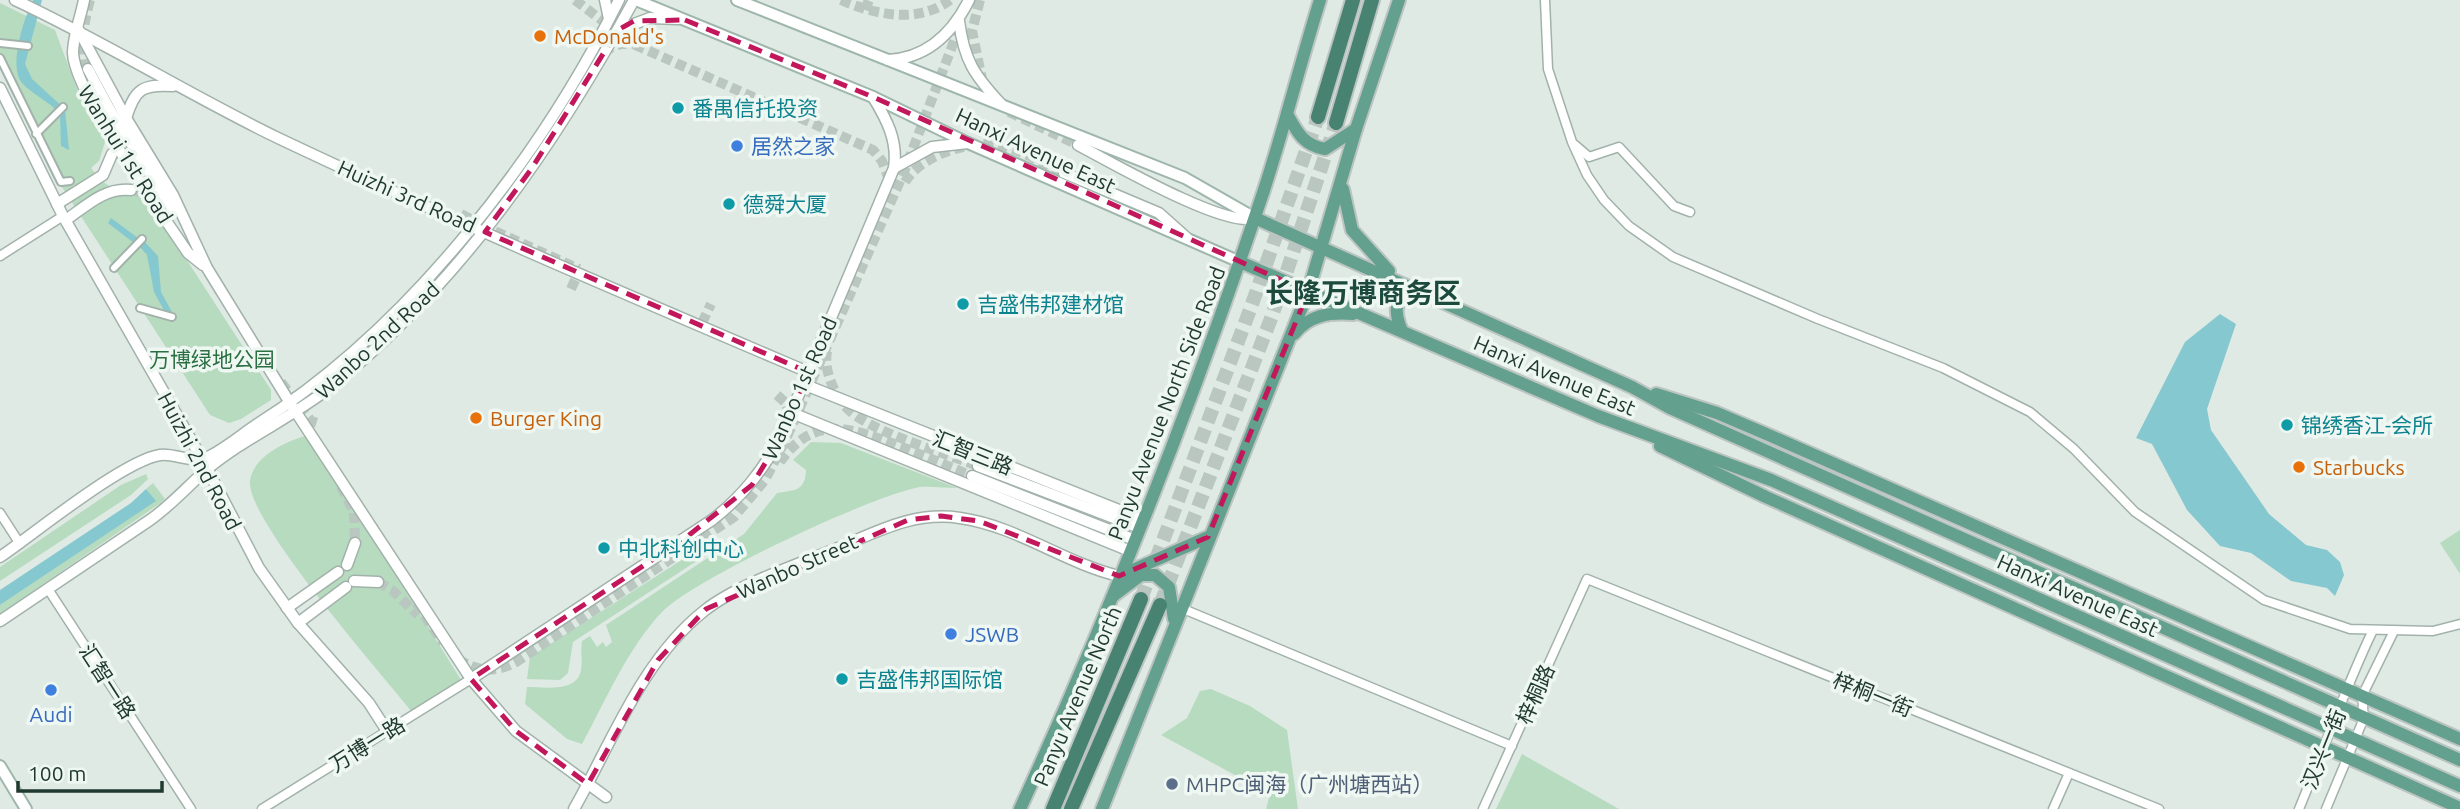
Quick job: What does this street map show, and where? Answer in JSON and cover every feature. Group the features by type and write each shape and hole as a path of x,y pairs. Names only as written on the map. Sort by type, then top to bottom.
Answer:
{"highway":[{"path":"1318,117 1353,0"},
{"path":"1336,123 1372,0"},
{"name":"Panyu Avenue North","path":"1053,809 1141,599"},
{"name":"Panyu Avenue North","path":"1071,809 1160,605"}],"main road":[{"name":"Hanxi Avenue East","path":"635,0 873,97 968,143 1190,241 1598,416 1771,480 2460,786"},
{"name":"Hanxi Avenue East","path":"737,0 1185,178 1255,218 1400,280 1414,289 1632,387 1671,408 2460,760"},
{"name":"Panyu Avenue North Side Road","path":"1020,809 1070,700 1137,534 1240,262 1320,0"},
{"path":"1102,809 1208,537 1308,292 1356,129 1399,0"},
{"path":"1287,114 1298,135 1311,147 1325,149 1356,129"},
{"path":"1343,175 1345,209 1352,230 1380,264 1400,280"},
{"path":"1402,331 1396,317 1399,298 1404,292 1414,289"},
{"path":"1288,343 1307,321 1317,316 1361,314"},
{"path":"1632,387 1717,413 2460,739"},
{"path":"1598,416 1766,497 2460,808"},
{"path":"1119,576 1208,537"},
{"path":"1111,598 1141,575 1161,578 1171,593 1175,626"},
{"path":"0,766 26,809"}],"street":[{"name":"Huizhi 3rd Road","path":"15,0 78,29 177,86 278,137 620,293 808,372"},
{"name":"Wanhui 1st Road","path":"84,0 73,52 77,74 188,253 207,268"},
{"path":"605,0 609,20"},
{"name":"Wanbo 2nd Road","path":"0,621 173,504 207,470 293,408 356,349 473,226 523,162 619,0"},
{"name":"Wanbo 2nd Road","path":"202,459 336,383 425,300 485,232 533,168 635,0"},
{"path":"884,60 910,59 932,46 959,20 969,0"},
{"path":"1545,0 1548,69 1572,142 1604,200 1629,226 1673,257 1994,392 2030,412 2074,449 2136,512 2264,600 2350,629 2433,631 2460,624"},
{"path":"618,30 650,18 685,20"},
{"path":"959,20 962,46 975,76 1001,104"},
{"name":"Wanhui 1st Road","path":"78,29 126,118 173,195 207,268 293,408 471,679 516,731 606,797"},
{"path":"0,43 28,46"},
{"path":"0,58 61,182 70,180"},
{"path":"88,69 207,268"},
{"path":"126,118 133,97 143,88 153,85 177,86"},
{"name":"Huizhi 2nd Road","path":"0,88 64,218 202,459 259,568 298,623 369,702 387,731"},
{"path":"873,97 887,120 894,141 894,168 932,147 968,143"},
{"path":"36,134 60,109"},
{"path":"1572,142 1589,157 1619,147 1674,206 1690,212"},
{"path":"1078,145 1160,188 1227,218 1255,218"},
{"path":"57,204 103,175 112,154"},
{"name":"Wanbo 1st Road","path":"471,679 736,502 762,471 792,412 894,168"},
{"path":"1064,173 1159,213 1190,241"},
{"path":"0,256 101,195 113,190 131,190"},
{"path":"114,268 142,239"},
{"path":"140,308 172,317"},
{"name":"汇智三路","path":"803,384 1137,534"},
{"name":"汇智三路","path":"792,412 1137,534"},
{"path":"0,557 116,476 144,461 161,455 202,459"},
{"path":"978,466 1137,534"},
{"path":"972,476 1137,534"},
{"path":"0,513 20,544"},
{"name":"Wanbo Street","path":"574,809 658,660 675,636 706,609 782,571 886,527 926,517 979,522 1039,542 1119,576"},
{"path":"287,608 342,569 355,543"},
{"name":"梓桐路","path":"1483,809 1587,579"},
{"name":"梓桐一街","path":"1587,579 2159,809"},
{"path":"298,623 350,584 379,582"},
{"name":"汇智一路","path":"48,589 191,809"},
{"path":"1181,608 1512,746"},
{"name":"汉兴一街","path":"2299,809 2341,707 2345,688 2373,630"},
{"path":"2364,718 2362,696 2394,631"},
{"name":"万博一路","path":"262,809 471,679"},
{"name":"汉兴一街","path":"2326,809 2364,718"},
{"path":"2053,809 2069,773"}],"highlighted area":[{"path":"685,20 873,97 1308,292 1208,537 1119,576 979,521 941,516 908,520 706,609 658,660 588,784 516,731 471,679 684,539 752,485 781,437 808,372 485,232 532,168 618,30 634,21"}],"green space":[{"name":"万博绿地公园","path":"0,3 55,30 80,97 106,139 99,161 91,168 115,189 146,197 271,390 271,400 241,419 229,423 210,415 47,164 0,69"},
{"path":"305,436 312,439 461,680 412,712 318,597 269,528 255,501 250,481 257,465 279,447"},
{"path":"811,442 841,443 957,488 920,487 864,505 745,560 680,597 662,612 638,642 582,744 567,739 525,704 527,687 559,687 578,677 582,666 582,641 590,636 597,647 603,642 606,647 612,642 606,625 744,534 777,493 801,486 806,470 793,460"},
{"path":"146,474 148,479 131,495 0,581 0,567 121,485"},
{"path":"153,483 165,499 0,614 0,605 155,501 146,489"},
{"path":"2460,530 2460,574 2440,543"},
{"path":"716,538 721,545 573,642 568,673 560,680 527,679 530,657"},
{"path":"1211,689 1250,706 1287,730 1298,809 1266,809 1270,794 1161,735 1187,718 1200,691"},
{"path":"1522,754 1619,809 1496,809"}],"water":[{"path":"33,0 42,0 25,64 32,79 65,109 69,150 61,146 60,114 26,87 18,75 19,42"},
{"path":"111,218 138,238 134,243 108,223"},
{"path":"144,241 158,256 161,292 172,312 165,312 154,292 147,255 140,247"},
{"path":"2220,314 2236,324 2207,409 2211,430 2269,514 2306,545 2327,550 2340,562 2344,575 2335,596 2327,588 2291,581 2251,553 2220,546 2187,510 2152,444 2136,438 2185,342"},
{"path":"146,489 156,501 0,605 0,590 131,503"}],"tunnel":[{"path":"90,0 85,21 83,57 92,88 123,138"},
{"path":"575,0 633,44 873,150 882,161 890,182"},
{"path":"841,0 868,10 897,15 924,12 938,8 950,0"},
{"path":"865,10 869,0"},
{"path":"980,0 972,31 982,79"},
{"path":"458,659 487,670 516,662 734,517 765,480 786,439 904,172 961,23"},
{"path":"603,51 621,44 633,44"},
{"path":"1009,112 1078,145"},
{"path":"1141,599 1251,307 1318,117"},
{"path":"1160,605 1272,316 1336,123"},
{"path":"905,182 912,173 933,158 960,148 986,144 1015,150 1064,173"},
{"path":"131,190 155,196 170,208"},
{"path":"461,214 488,228"},
{"path":"492,222 488,228 579,269"},
{"path":"571,289 580,269"},
{"path":"702,323 711,304"},
{"path":"827,351 829,375 835,391 849,410 875,427 978,466"},
{"path":"281,382 311,421 320,424"},
{"path":"777,395 786,403 790,418"},
{"path":"780,462 791,448 804,438 820,431 838,429 885,441 972,476"},
{"path":"341,486 354,513 355,543"},
{"path":"378,582 392,590 418,615"},
{"path":"416,603 443,643"}],"place":[{"name":"McDonald's","path":"540,36"},
{"name":"番禺信托投资","path":"678,108"},
{"name":"居然之家","path":"737,146"},
{"name":"德舜大厦","path":"729,204"},
{"name":"吉盛伟邦建材馆","path":"963,304"},
{"name":"Burger King","path":"476,418"},
{"name":"锦绣香江-会所","path":"2287,425"},
{"name":"Starbucks","path":"2299,467"},
{"name":"中北科创中心","path":"604,548"},
{"name":"JSWB","path":"951,634"},
{"name":"吉盛伟邦国际馆","path":"842,679"},
{"name":"Audi","path":"51,690"},
{"name":"MHPC闽海（广州塘西站）","path":"1172,784"}],"district":[{"name":"长隆万博商务区","path":"1363,292"}]}
